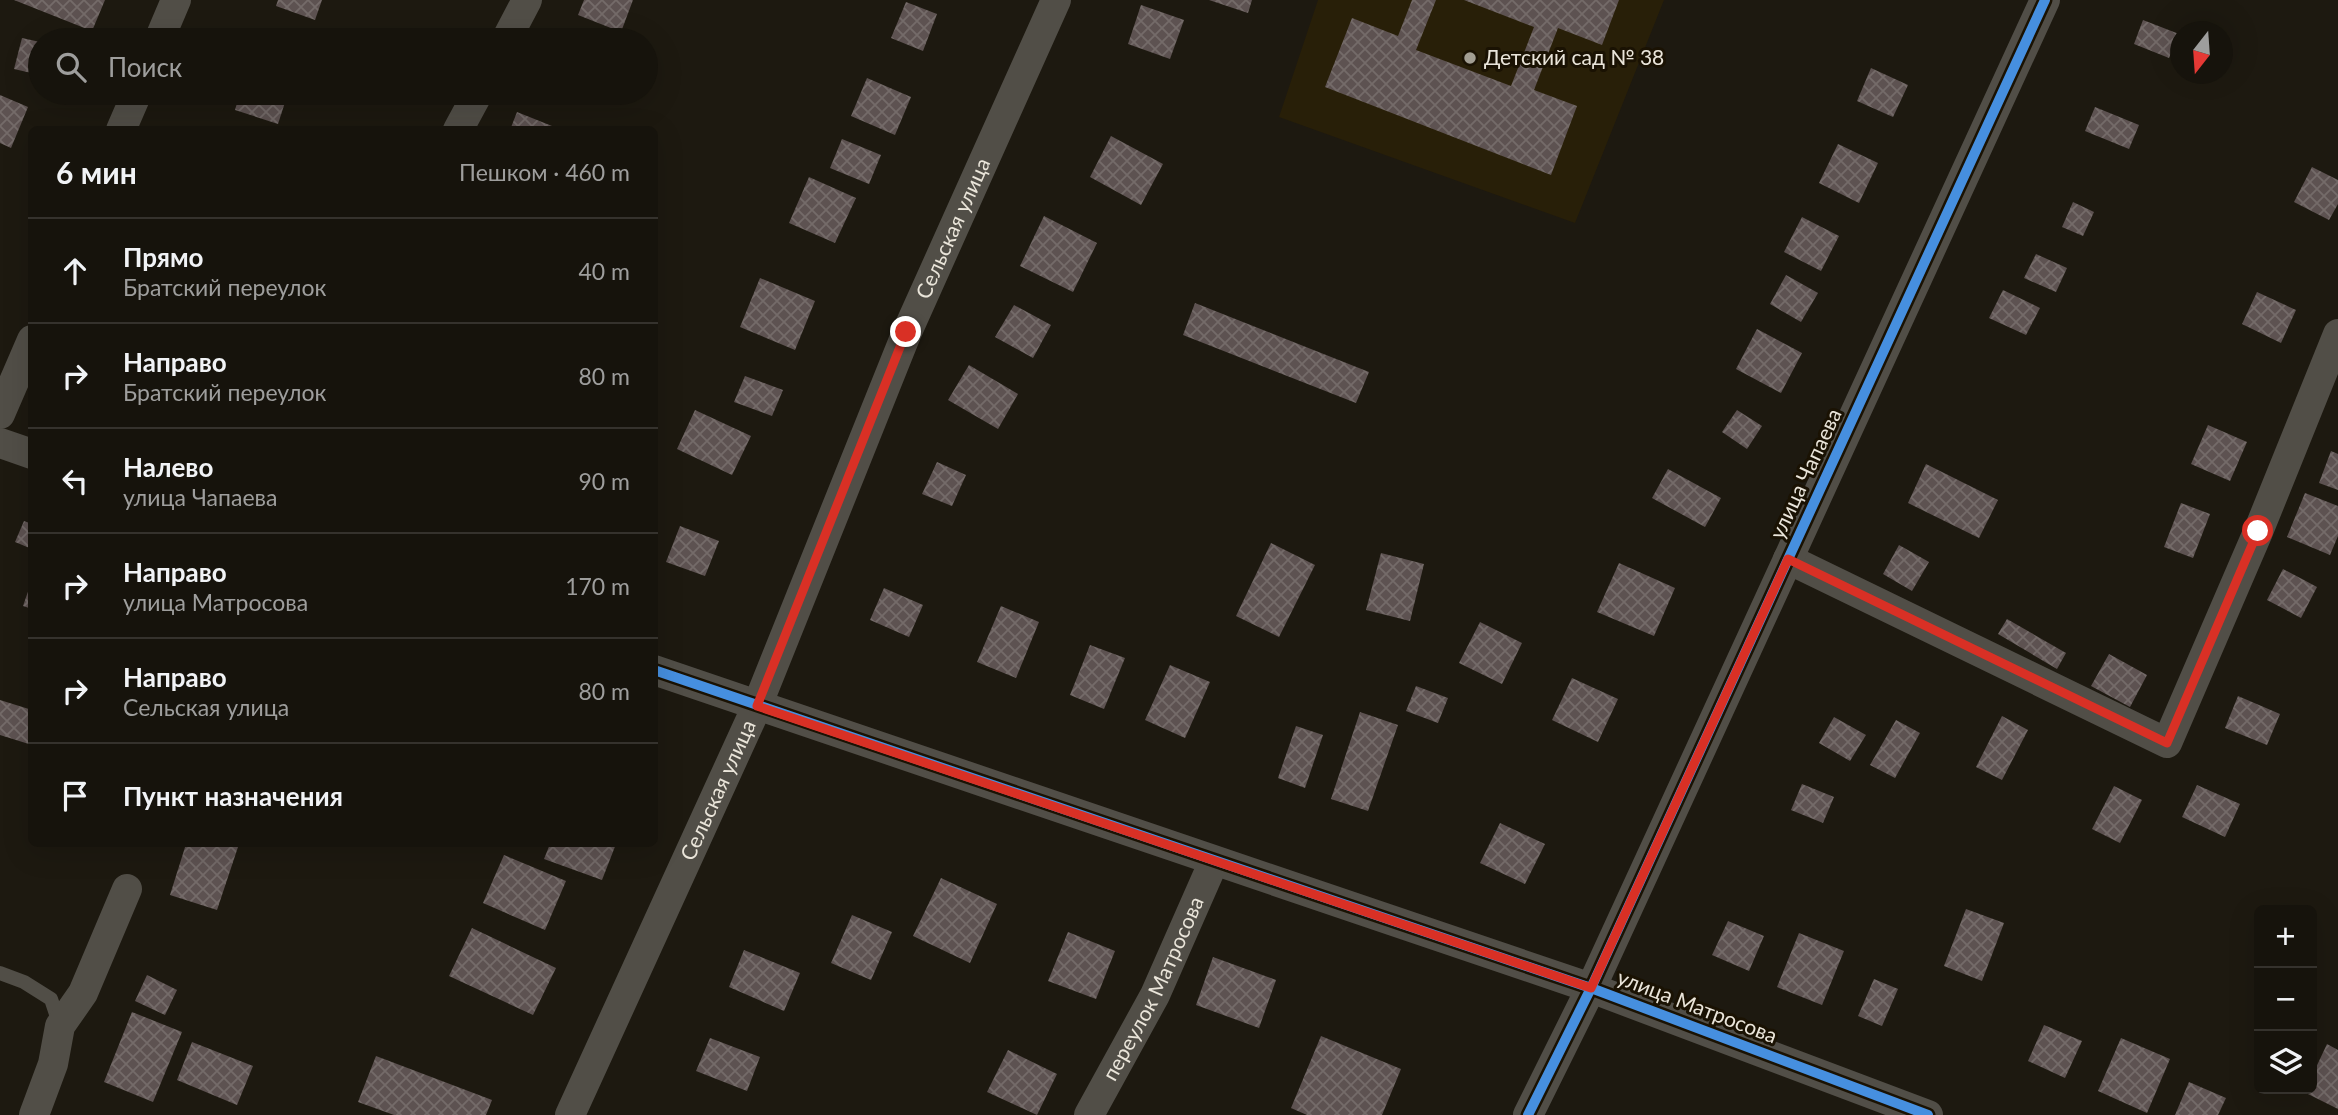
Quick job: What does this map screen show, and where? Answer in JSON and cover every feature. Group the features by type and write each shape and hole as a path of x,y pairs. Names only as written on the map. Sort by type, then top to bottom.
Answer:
{"street":[{"path":"164,28 176,0"},
{"path":"512,28 527,0"},
{"name":"Сельская улица","path":"570,1115 757,706 906,332 1056,0"},
{"name":"улица Чапаева","path":"1528,1115 1591,988 2045,0"},
{"path":"123,126 132,105"},
{"path":"460,126 472,105"},
{"path":"1788,559 2167,743 2258,531 2338,334"},
{"path":"0,414 28,349"},
{"path":"0,443 28,453"},
{"name":"улица Матросова","path":"658,671 1591,988 1928,1115"},
{"name":"переулок Матросова","path":"1089,1115 1155,995 1214,861"},
{"path":"34,1115 53,1064 60,1026 83,993 127,890"}],"lane":[{"path":"0,973 24,982 51,999 60,1026"}],"shaded area":[{"name":"Детский сад № 38","path":"1318,0 1664,0 1575,223 1279,117"}],"building":[{"path":"14,0 105,0 93,28 84,28"},
{"path":"278,0 322,0 315,20 276,6"},
{"path":"584,0 633,0 622,28 611,28 578,15"},
{"path":"1209,0 1252,0 1248,13"},
{"path":"1412,0 1436,0 1416,50 1511,86 1534,27 1464,0 1619,0 1602,45 1558,28 1534,90 1577,106 1551,175 1325,87 1352,18 1398,36"},
{"path":"906,2 937,14 923,51 891,38"},
{"path":"1141,5 1184,20 1170,59 1128,44"},
{"path":"2143,20 2170,30 2169,58 2134,44"},
{"path":"22,38 28,39 28,72 14,69"},
{"path":"1871,68 1908,85 1893,117 1857,101"},
{"path":"867,78 911,97 895,135 851,116"},
{"path":"0,95 28,107 11,148 0,143"},
{"path":"236,105 284,105 278,124 235,110"},
{"path":"2095,107 2139,125 2129,149 2085,131"},
{"path":"517,112 552,126 512,126"},
{"path":"1111,136 1163,164 1141,205 1090,177"},
{"path":"842,139 881,155 869,184 830,168"},
{"path":"1838,144 1878,163 1859,203 1819,183"},
{"path":"2312,167 2338,180 2338,204 2329,220 2294,202"},
{"path":"809,177 856,198 835,243 789,223"},
{"path":"2073,202 2094,212 2083,236 2062,227"},
{"path":"1044,216 1097,243 1073,292 1020,266"},
{"path":"1802,217 1839,236 1821,271 1784,252"},
{"path":"2036,254 2067,268 2056,292 2024,278"},
{"path":"1786,275 1818,293 1801,322 1770,304"},
{"path":"760,278 815,301 795,350 740,327"},
{"path":"2003,290 2040,308 2026,335 1989,318"},
{"path":"2257,292 2296,310 2281,343 2242,324"},
{"path":"1195,303 1369,372 1356,403 1183,335"},
{"path":"1014,305 1051,325 1033,358 995,337"},
{"path":"1757,329 1802,353 1781,393 1736,369"},
{"path":"969,365 1018,394 998,429 948,400"},
{"path":"745,376 783,390 772,416 734,402"},
{"path":"695,410 751,436 732,475 677,449"},
{"path":"1737,410 1762,426 1747,449 1722,432"},
{"path":"2208,425 2247,442 2230,481 2191,464"},
{"path":"2331,451 2338,454 2338,490 2319,483"},
{"path":"937,462 966,475 952,506 922,494"},
{"path":"1926,464 1998,500 1979,538 1908,503"},
{"path":"1668,469 1721,498 1705,527 1652,498"},
{"path":"2305,493 2338,506 2338,536 2330,555 2287,537"},
{"path":"2181,503 2210,514 2193,558 2164,547"},
{"path":"24,521 28,522 28,547 15,542"},
{"path":"680,526 719,541 705,576 666,562"},
{"path":"1271,543 1315,565 1279,637 1236,616"},
{"path":"1899,545 1929,562 1912,591 1883,574"},
{"path":"1381,553 1424,564 1410,621 1366,610"},
{"path":"1619,563 1675,588 1654,636 1597,612"},
{"path":"2283,569 2317,587 2301,618 2267,600"},
{"path":"884,588 923,605 909,637 870,620"},
{"path":"28,592 28,608 23,606"},
{"path":"1001,606 1039,622 1016,678 977,662"},
{"path":"2007,619 2066,653 2057,669 1998,634"},
{"path":"1480,622 1522,643 1502,684 1459,663"},
{"path":"1090,645 1125,658 1104,709 1070,695"},
{"path":"2109,654 2147,675 2130,707 2091,686"},
{"path":"1170,665 1210,682 1185,738 1145,720"},
{"path":"1572,678 1618,699 1598,742 1552,720"},
{"path":"1416,686 1448,698 1438,723 1406,711"},
{"path":"2238,696 2280,714 2267,745 2225,728"},
{"path":"0,700 28,709 28,744 0,735"},
{"path":"1360,712 1398,725 1368,811 1331,799"},
{"path":"2002,716 2028,730 2002,780 1976,767"},
{"path":"1834,717 1866,735 1850,761 1819,743"},
{"path":"1896,720 1920,733 1895,778 1870,765"},
{"path":"1296,726 1323,735 1305,788 1278,778"},
{"path":"1802,784 1834,797 1823,823 1791,810"},
{"path":"2197,785 2240,804 2225,837 2182,817"},
{"path":"2114,786 2142,800 2120,843 2092,829"},
{"path":"1500,823 1545,844 1525,884 1480,863"},
{"path":"185,847 238,847 217,910 170,895"},
{"path":"549,847 615,847 602,880 544,859"},
{"path":"504,855 566,881 545,930 483,903"},
{"path":"941,878 997,904 970,963 913,936"},
{"path":"1966,909 2004,923 1982,981 1944,966"},
{"path":"852,915 892,932 871,980 831,963"},
{"path":"1728,921 1764,936 1749,971 1712,955"},
{"path":"472,928 556,968 533,1015 449,976"},
{"path":"1068,932 1115,951 1096,999 1048,981"},
{"path":"1799,933 1844,951 1822,1005 1777,987"},
{"path":"744,950 800,973 784,1011 729,987"},
{"path":"1213,957 1276,980 1259,1028 1196,1005"},
{"path":"147,975 177,990 165,1015 135,1001"},
{"path":"1874,979 1898,989 1882,1026 1858,1016"},
{"path":"132,1012 182,1032 153,1102 104,1082"},
{"path":"2044,1025 2082,1041 2065,1078 2028,1061"},
{"path":"1321,1036 1401,1069 1382,1115 1307,1115 1291,1108"},
{"path":"710,1038 760,1057 747,1091 696,1071"},
{"path":"2121,1038 2170,1059 2147,1113 2098,1091"},
{"path":"192,1042 253,1066 237,1105 177,1080"},
{"path":"2327,1044 2338,1050 2338,1109 2308,1094 2317,1094 2317,1065"},
{"path":"1008,1050 1057,1074 1037,1115 987,1092"},
{"path":"376,1056 492,1100 486,1115 394,1115 358,1102"},
{"path":"2189,1082 2226,1098 2218,1115 2175,1115"}],"cycle path":[{"path":"1528,1115 1591,988 2045,0"},
{"path":"658,671 1591,988 1928,1115"}],"place":[{"name":"Детский сад № 38","path":"1470,58"}],"route":[{"path":"906,332 757,706 1591,988 1788,559 2167,743 2258,531"}]}
